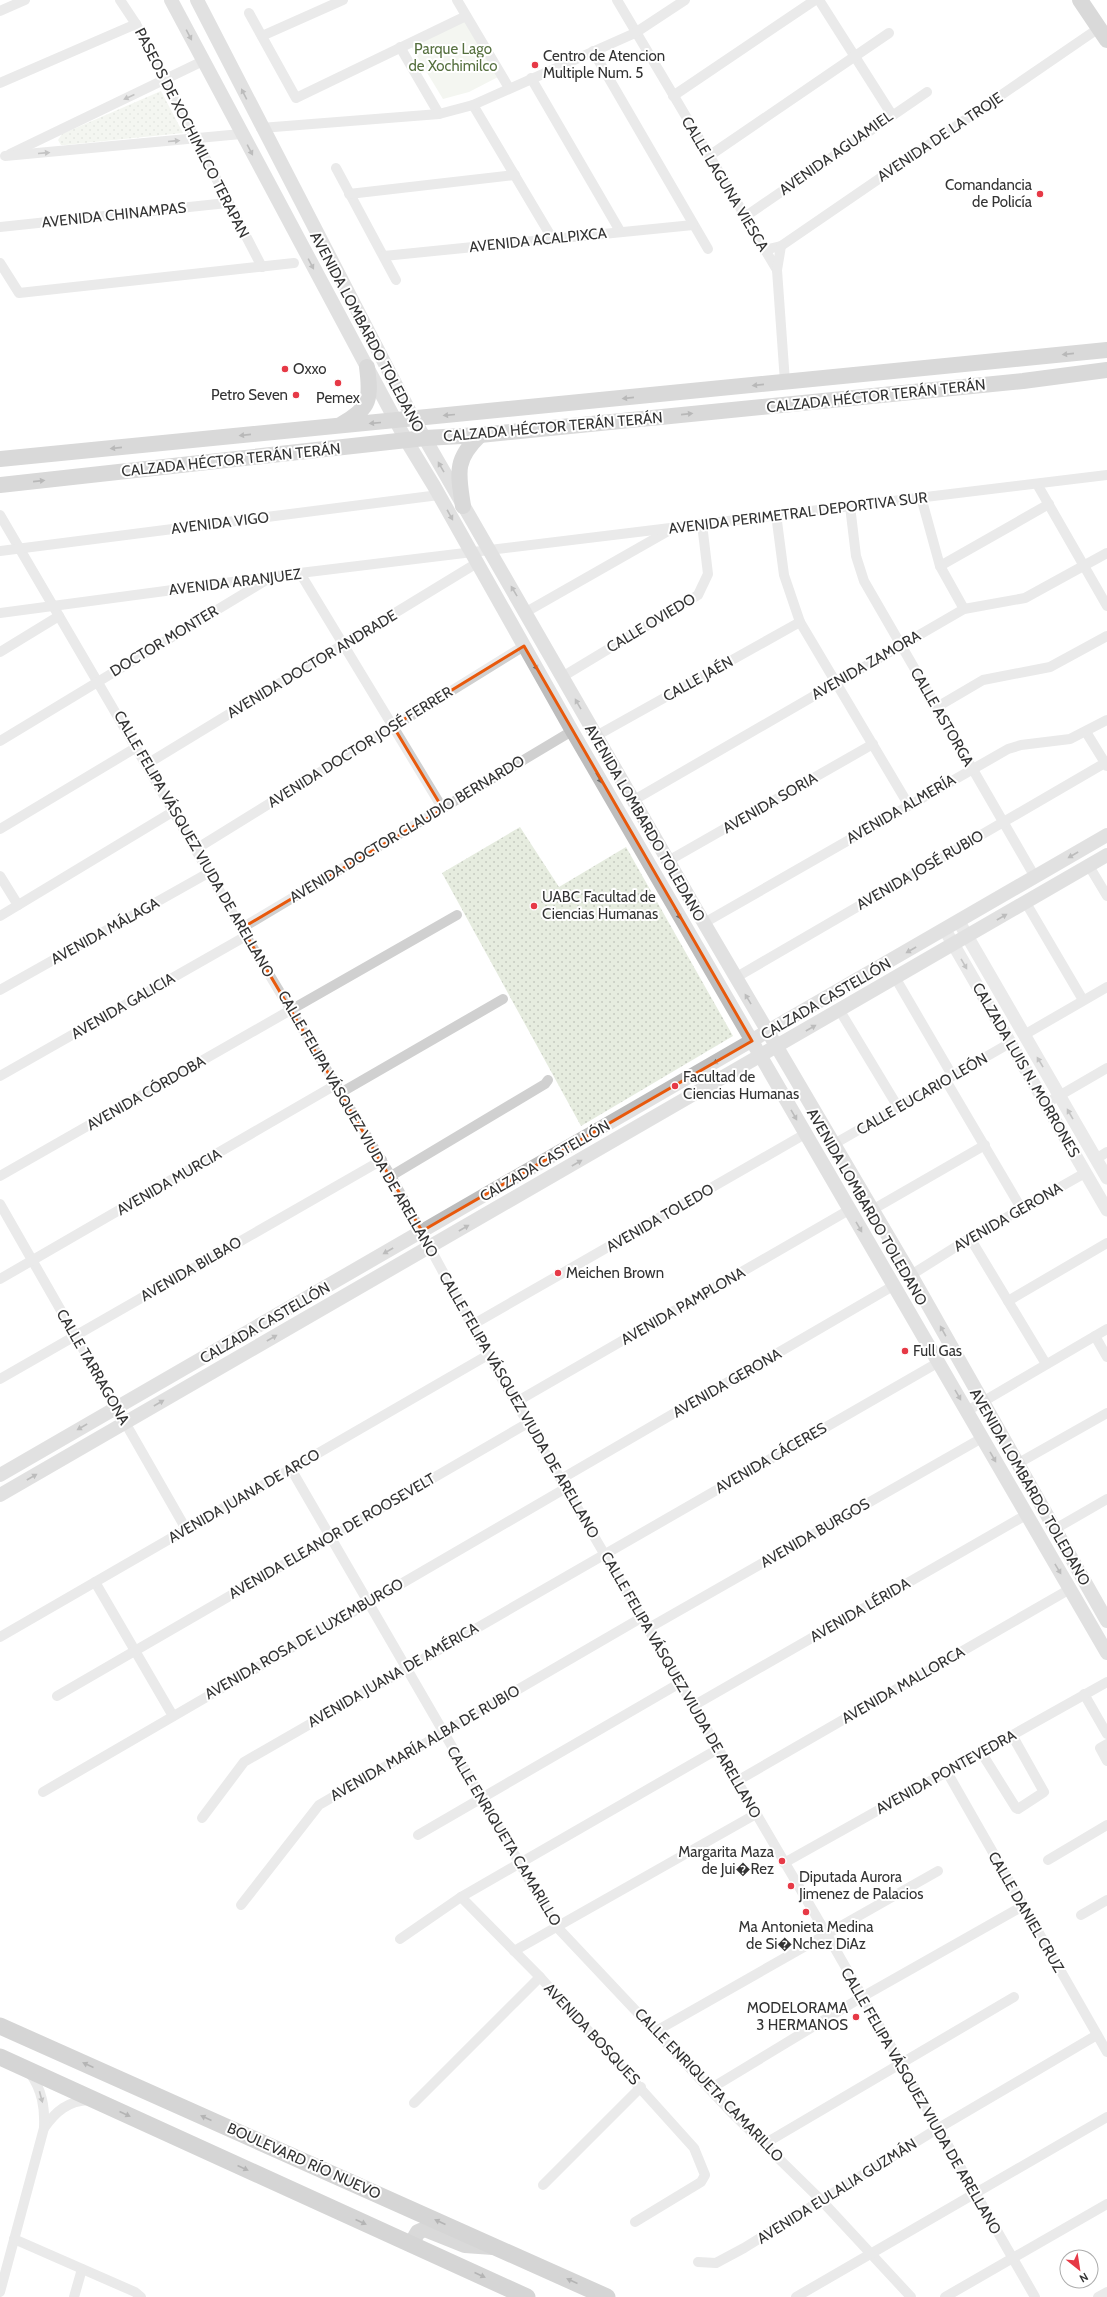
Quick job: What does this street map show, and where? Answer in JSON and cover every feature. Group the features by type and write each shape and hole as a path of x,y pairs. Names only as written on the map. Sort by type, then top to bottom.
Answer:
{"highway":[{"name":"BOULEVARD RÍO NUEVO","path":"3,2028 607,2297"},
{"name":"BOULEVARD RÍO NUEVO","path":"0,2057 527,2297"}],"main road":[{"name":"AVENIDA LOMBARDO TOLEDANO","path":"171,0 395,421 572,731 1107,1653"},
{"name":"AVENIDA LOMBARDO TOLEDANO","path":"197,0 261,128 414,418 463,506 526,612 735,978 911,1275 1107,1621"},
{"path":"1080,0 1104,33"},
{"path":"203,61 227,60"},
{"path":"1006,383 1021,376 1090,367 1097,362 1102,351"},
{"name":"CALZADA HÉCTOR TERÁN TERÁN","path":"0,459 1102,351"},
{"path":"338,426 363,409 369,400 370,388 367,367"},
{"path":"820,401 821,391 828,388 884,381 935,367"},
{"name":"CALZADA HÉCTOR TERÁN TERÁN","path":"0,485 425,438 480,435 1006,383 1107,370"},
{"path":"463,506 458,473 466,448 480,435"},
{"path":"572,731 581,728 586,730 604,757 613,765"},
{"path":"624,820 635,830 654,858 661,862 668,861"},
{"name":"CALZADA CASTELLÓN","path":"0,1475 959,922 1107,835"},
{"name":"CALZADA CASTELLÓN","path":"0,1495 896,979 1107,855"},
{"path":"664,890 670,888 677,889 694,914 704,923"},
{"path":"411,2244 418,2232 425,2230 465,2245 497,2247"}],"street":[{"path":"0,11 25,0"},
{"name":"PASEOS DE XOCHIMILCO TERAPAN","path":"120,0 136,24 194,140 262,268"},
{"path":"262,36 343,0"},
{"path":"457,0 509,88"},
{"name":"CALLE LAGUNA VIESCA","path":"617,0 635,33 777,270 785,382"},
{"path":"261,128 439,114 473,105 635,33 685,0"},
{"path":"673,96 814,0"},
{"path":"819,0 892,115"},
{"path":"249,13 296,98 466,16"},
{"path":"0,84 136,24"},
{"path":"709,156 888,33"},
{"name":"AVENIDA DE LA TROJE","path":"764,250 781,246 1104,33"},
{"path":"400,47 439,114"},
{"path":"593,51 708,249"},
{"path":"3,157 203,61"},
{"path":"531,78 620,232"},
{"name":"AVENIDA AGUAMIEL","path":"746,216 927,92"},
{"path":"473,105 552,238"},
{"path":"3,157 194,140 241,134"},
{"path":"336,168 396,280"},
{"path":"349,194 515,175"},
{"name":"AVENIDA CHINAMPAS","path":"0,227 227,203"},
{"name":"AVENIDA ACALPIXCA","path":"384,256 693,225"},
{"path":"777,270 781,246"},
{"path":"0,263 19,293 262,268 294,263"},
{"name":"AVENIDA PERIMETRAL DEPORTIVA SUR","path":"474,558 489,550 1107,475"},
{"path":"1037,484 1107,606"},
{"name":"AVENIDA VIGO","path":"0,551 439,496"},
{"path":"921,497 940,566 964,609"},
{"path":"940,566 1049,504"},
{"name":"CALLE ASTORGA","path":"850,506 859,567 901,645 1035,877"},
{"path":"776,514 784,575 800,622 908,804"},
{"name":"CALLE FELIPA VÁSQUEZ VIUDA DE ARELLANO","path":"0,515 99,681 244,932 382,1160 488,1354 641,1618 680,1682 974,2194 1035,2297"},
{"name":"CALLE OVIEDO","path":"562,677 698,595 708,574 702,524"},
{"path":"526,612 674,528"},
{"name":"AVENIDA ZAMORA","path":"634,800 964,609 1025,598 1107,553"},
{"name":"AVENIDA ARANJUEZ","path":"0,613 300,573 474,558"},
{"name":"AVENIDA DOCTOR ANDRADE","path":"147,764 343,645 474,558"},
{"path":"300,573 443,809"},
{"name":"DOCTOR MONTER","path":"0,741 271,577"},
{"path":"0,652 59,616"},
{"name":"CALLE JAÉN","path":"596,736 800,622"},
{"path":"937,707 983,680 1050,667 1107,636"},
{"name":"AVENIDA DOCTOR JOSÉ FERRER","path":"196,849 524,646"},
{"name":"AVENIDA ALMERÍA","path":"704,923 908,804 1014,746 1062,741 1086,732 1107,720"},
{"name":"AVENIDA DOCTOR CLAUDIO BERNARDO","path":"244,932 572,731"},
{"path":"1086,732 1106,765"},
{"name":"AVENIDA SORIA","path":"668,861 873,744"},
{"path":"0,829 137,747"},
{"name":"AVENIDA JOSÉ RUBIO","path":"735,978 1002,822 1106,765"},
{"path":"0,916 174,812"},
{"path":"1089,866 1107,896"},
{"name":"AVENIDA MÁLAGA","path":"0,990 210,872"},
{"path":"0,876 18,906"},
{"path":"1026,903 1083,1000"},
{"name":"AVENIDA CÓRDOBA","path":"0,1176 457,915"},
{"name":"CALZADA LUIS N. MORRONES","path":"959,922 1060,1096 1102,1156 1107,1178"},
{"name":"CALZADA LUIS N. MORRONES","path":"945,930 1107,1210"},
{"name":"AVENIDA GALICIA","path":"0,1076 244,932"},
{"path":"896,979 985,1145 1021,1208"},
{"path":"1024,1035 1107,987"},
{"name":"AVENIDA MURCIA","path":"0,1279 339,1088 503,999"},
{"path":"840,1011 898,1107"},
{"name":"CALLE EUCARIO LEÓN","path":"834,1144 1010,1043"},
{"path":"1045,1104 1107,1068"},
{"path":"391,1176 545,1084 548,1080"},
{"name":"AVENIDA TOLEDO","path":"472,1325 805,1134"},
{"path":"872,1210 985,1145"},
{"name":"AVENIDA BILBAO","path":"0,1379 382,1160"},
{"name":"AVENIDA GERONA","path":"911,1275 970,1238 1085,1172"},
{"name":"CALLE TARRAGONA","path":"0,1204 74,1336 186,1529"},
{"name":"AVENIDA PAMPLONA","path":"516,1402 849,1210"},
{"path":"970,1238 1046,1364"},
{"path":"1008,1301 1107,1243"},
{"name":"AVENIDA GERONA","path":"564,1484 893,1286"},
{"path":"967,1410 1107,1329"},
{"path":"1095,1336 1107,1357"},
{"name":"AVENIDA JUANA DE ARCO","path":"0,1637 488,1354"},
{"name":"AVENIDA CÁCERES","path":"604,1554 939,1362"},
{"path":"1017,1464 1107,1413"},
{"name":"AVENIDA ELEANOR DE ROOSEVELT","path":"57,1696 528,1423"},
{"name":"AVENIDA BURGOS","path":"648,1629 982,1438"},
{"name":"CALLE ENRIQUETA CAMARILLO","path":"291,1469 442,1732 482,1797 556,1926 710,2089 821,2200 911,2297"},
{"name":"AVENIDA ROSA DE LUXEMBURGO","path":"43,1792 368,1602 564,1484"},
{"path":"1055,1529 1107,1499"},
{"name":"AVENIDA LÉRIDA","path":"693,1706 1026,1515"},
{"name":"AVENIDA JUANA DE AMÉRICA","path":"202,1818 244,1762 405,1667 604,1554"},
{"path":"95,1582 173,1716"},
{"name":"AVENIDA MALLORCA","path":"736,1781 1070,1589"},
{"name":"AVENIDA MARÍA ALBA DE RUBIO","path":"241,1905 319,1805 442,1732 641,1618"},
{"path":"418,1835 680,1682"},
{"name":"AVENIDA PONTEVEDRA","path":"784,1863 1107,1682"},
{"path":"1084,1694 1107,1734"},
{"path":"981,1752 1018,1809 1044,1792 1012,1735"},
{"path":"1107,1744 1100,1748 1107,1761"},
{"path":"400,1939 461,1897 519,1862 718,1748"},
{"name":"CALLE DANIEL CRUZ","path":"947,1772 1107,2052"},
{"path":"514,1951 756,1814"},
{"path":"1048,1860 1107,1825"},
{"path":"656,2031 938,1871"},
{"name":"AVENIDA BOSQUES","path":"461,1897 540,1977 641,2087 694,2148 705,2174 701,2182 635,2222"},
{"path":"1081,1915 1107,1900"},
{"path":"710,2089 862,1997 1023,1906"},
{"path":"414,2103 540,1977"},
{"path":"764,2144 899,2063 1014,1998"},
{"name":"AVENIDA EULALIA GUZMÁN","path":"698,2262 716,2263 744,2248 937,2129 1097,2035"},
{"path":"0,2292 44,2128 45,2112 42,2097 36,2082 28,2069"},
{"path":"543,2185 641,2087"},
{"path":"44,2128 53,2115 65,2106 80,2101 95,2100"},
{"path":"796,2297 1107,2117"},
{"path":"945,2297 1107,2204"},
{"path":"14,2239 135,2292 140,2297"},
{"path":"74,2297 82,2269"},
{"path":"1098,2297 1107,2292"}],"highlighted area":[{"path":"524,646 752,1041 422,1231 242,928 443,809 393,726"}],"green space":[{"name":"Parque Lago de Xochimilco","path":"466,16 498,77 469,92 443,99 409,43"},
{"path":"161,91 183,133 65,145 61,145 58,140 62,134"},
{"path":"520,827 559,887 626,847 733,1036 581,1126 442,873"}],"place":[{"name":"Centro de Atencion Multiple Num. 5","path":"535,65"},
{"name":"Comandancia de Policía","path":"1040,194"},
{"name":"Oxxo","path":"285,369"},
{"name":"Pemex","path":"338,383"},
{"name":"Petro Seven","path":"296,395"},
{"name":"UABC Facultad de Ciencias Humanas","path":"534,906"},
{"name":"Facultad de Ciencias Humanas","path":"675,1086"},
{"name":"Meichen Brown","path":"558,1273"},
{"name":"Full Gas","path":"905,1351"},
{"name":"Margarita Maza de Jui�Rez","path":"782,1861"},
{"name":"Diputada Aurora Jimenez de Palacios","path":"791,1886"},
{"name":"Ma Antonieta Medina de Si�Nchez DiAz","path":"806,1912"},
{"name":"MODELORAMA 3 HERMANOS","path":"856,2017"}]}
